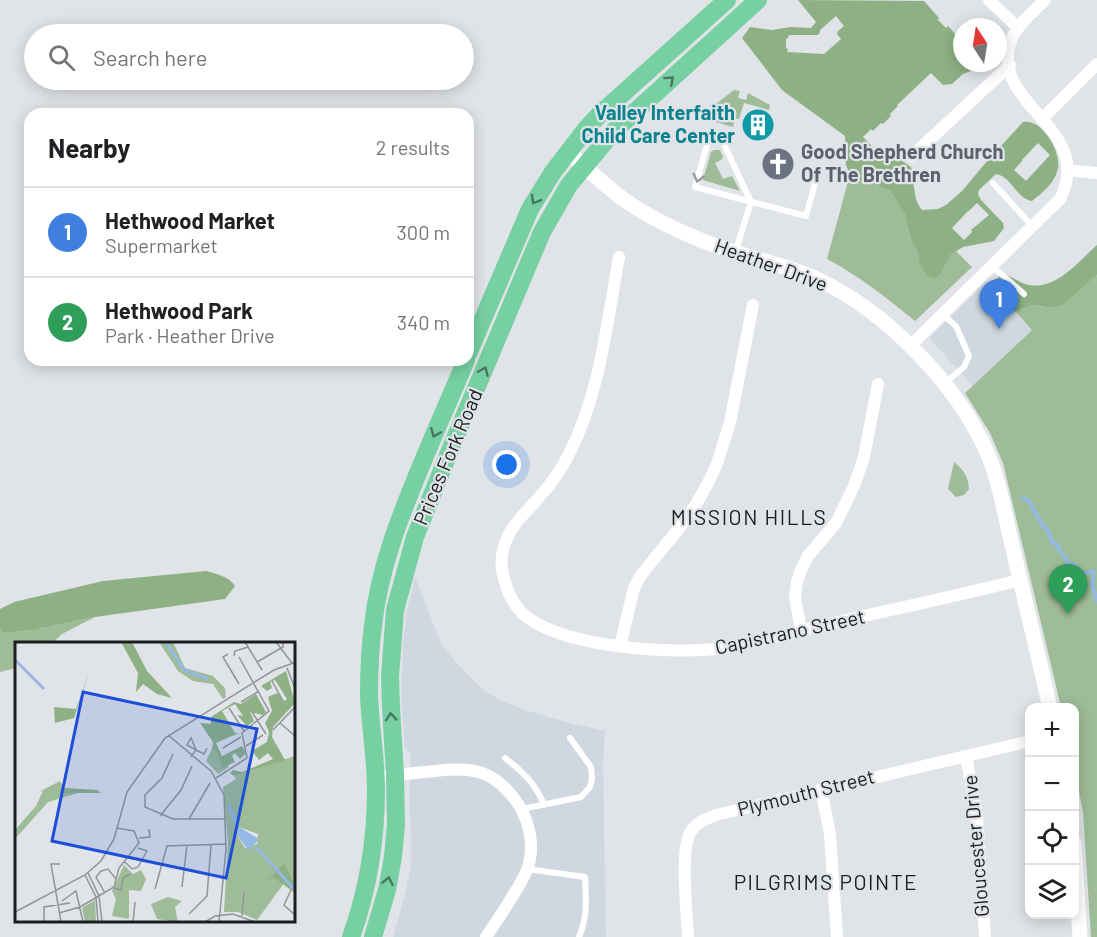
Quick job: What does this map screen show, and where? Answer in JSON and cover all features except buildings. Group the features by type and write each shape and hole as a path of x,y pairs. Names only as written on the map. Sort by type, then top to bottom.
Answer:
{"main road":[{"path":"474,340 530,209 553,172 600,114 727,0"},
{"name":"Prices Fork Road","path":"373,937 387,890 396,824 391,707 391,654 395,610 411,548 451,448 542,232 569,185 614,131 758,0"},
{"name":"Prices Fork Road","path":"351,937 364,893 375,823 376,777 369,694 375,610 395,531 464,366"}],"street":[{"path":"989,0 1018,28"},
{"path":"910,346 1068,190 1076,171 1077,162 1073,146 1063,130 1019,86 1011,73 1010,46 1018,28 1045,0"},
{"path":"1047,114 1097,64"},
{"path":"912,156 1010,65"},
{"name":"Heather Drive","path":"568,152 624,199 685,234 735,252 780,264 834,288 873,313 896,332 944,383 974,427 996,477 1049,703"},
{"path":"1076,171 1097,173"},
{"name":"Capistrano Street","path":"619,257 594,384 585,417 568,456 557,474 541,496 511,529 504,548 502,566 508,591 513,603 522,613 542,626 571,637 597,643 670,651 704,650 749,643 1020,580"},
{"path":"620,646 634,588 641,575 681,526 717,464 730,423 753,305"},
{"path":"801,630 795,597 797,582 808,556 836,523 854,486 864,457 878,384"},
{"name":"Plymouth Street","path":"688,937 685,859 687,841 693,828 700,822 716,815 821,789 1025,742"},
{"name":"Gloucester Drive","path":"966,756 977,815 985,937"},
{"path":"376,777 467,770 492,777 518,802 530,835 531,851 527,869 486,937"},
{"path":"821,789 830,834 837,937"},
{"path":"1075,865 1080,937"}],"lane":[{"path":"735,252 751,202 723,142 709,138 695,187 751,202 806,216 817,176"},
{"path":"993,183 1032,227"},
{"path":"992,266 1024,294"},
{"path":"943,315 956,326 969,356 964,367 944,383"},
{"path":"522,809 581,797 590,787 591,767 570,738"},
{"path":"505,758 533,784 544,805"},
{"path":"527,869 585,877 586,914 579,937"}],"shaded area":[{"path":"986,282 1032,329 973,386 929,338"},
{"path":"415,577 442,646 484,691 525,710 605,731 603,763 606,937 393,937 411,864 409,800 411,755 405,747 401,698 403,644 407,611"}],"green space":[{"path":"798,0 924,1 939,18 938,20 953,32 953,72 968,72 952,84 943,85 931,73 897,105 883,124 881,123 873,131 871,129 863,137 884,159 898,158 911,167 915,195 922,210 938,209 946,205 962,191 1023,122 1037,125 1049,137 1053,145 1058,168 1052,182 1032,201 1022,196 1006,179 996,174 979,190 978,194 1003,223 1004,228 994,241 963,247 950,255 941,273 935,278 927,276 920,264 918,251 912,242 905,213 890,190 851,178 846,165 845,136 782,90 742,38 750,27 772,30 791,27 811,28 816,22","holes":["836,16 844,26 837,34 841,39 824,54 787,52 786,39 789,35 818,35 820,30","1038,143 1050,155 1026,181 1014,170","977,203 989,215 971,230 972,232 964,240 952,228"]},
{"path":"734,90 740,91 738,98 746,100 748,93 770,105 769,110 744,103 739,119 735,119 733,127 699,117"},
{"path":"720,150 723,157 715,163 723,179 732,176 740,191 703,180 711,152"},
{"path":"856,152 972,267 915,321 872,288 827,259"},
{"path":"1097,245 1097,275 1064,304 1053,308 1032,305 1016,312 1006,308 990,296 993,281 1003,274 1025,284 1036,286 1046,284 1065,274"},
{"path":"1097,275 1097,937 1091,937 1083,812 1079,792 1079,703 1060,703 1003,463 990,433 965,393 1032,330 1016,312 1032,305 1053,308"},
{"path":"954,462 965,474 969,489 964,495 956,497 948,489"},
{"path":"206,571 226,578 235,586 225,599 95,617 33,630 3,633 0,629 0,609 14,602 103,581"},
{"path":"95,617 62,634 53,642 15,642 15,668 0,672 0,629 3,633 33,630"}],"waterway":[{"path":"1023,498 1028,500 1043,526 1048,530 1052,542 1058,546 1068,563 1073,564 1084,574 1092,571 1094,575 1092,583 1097,601"}],"place":[{"name":"Valley Interfaith Child Care Center","path":"758,125"},
{"name":"Good Shepherd Church Of The Brethren","path":"778,164"},
{"name":"Hethwood Market","path":"999,329"},
{"name":"Hethwood Park","path":"1068,614"}],"district":[{"name":"MISSION HILLS","path":"749,518"},
{"name":"PILGRIMS POINTE","path":"826,883"}]}
